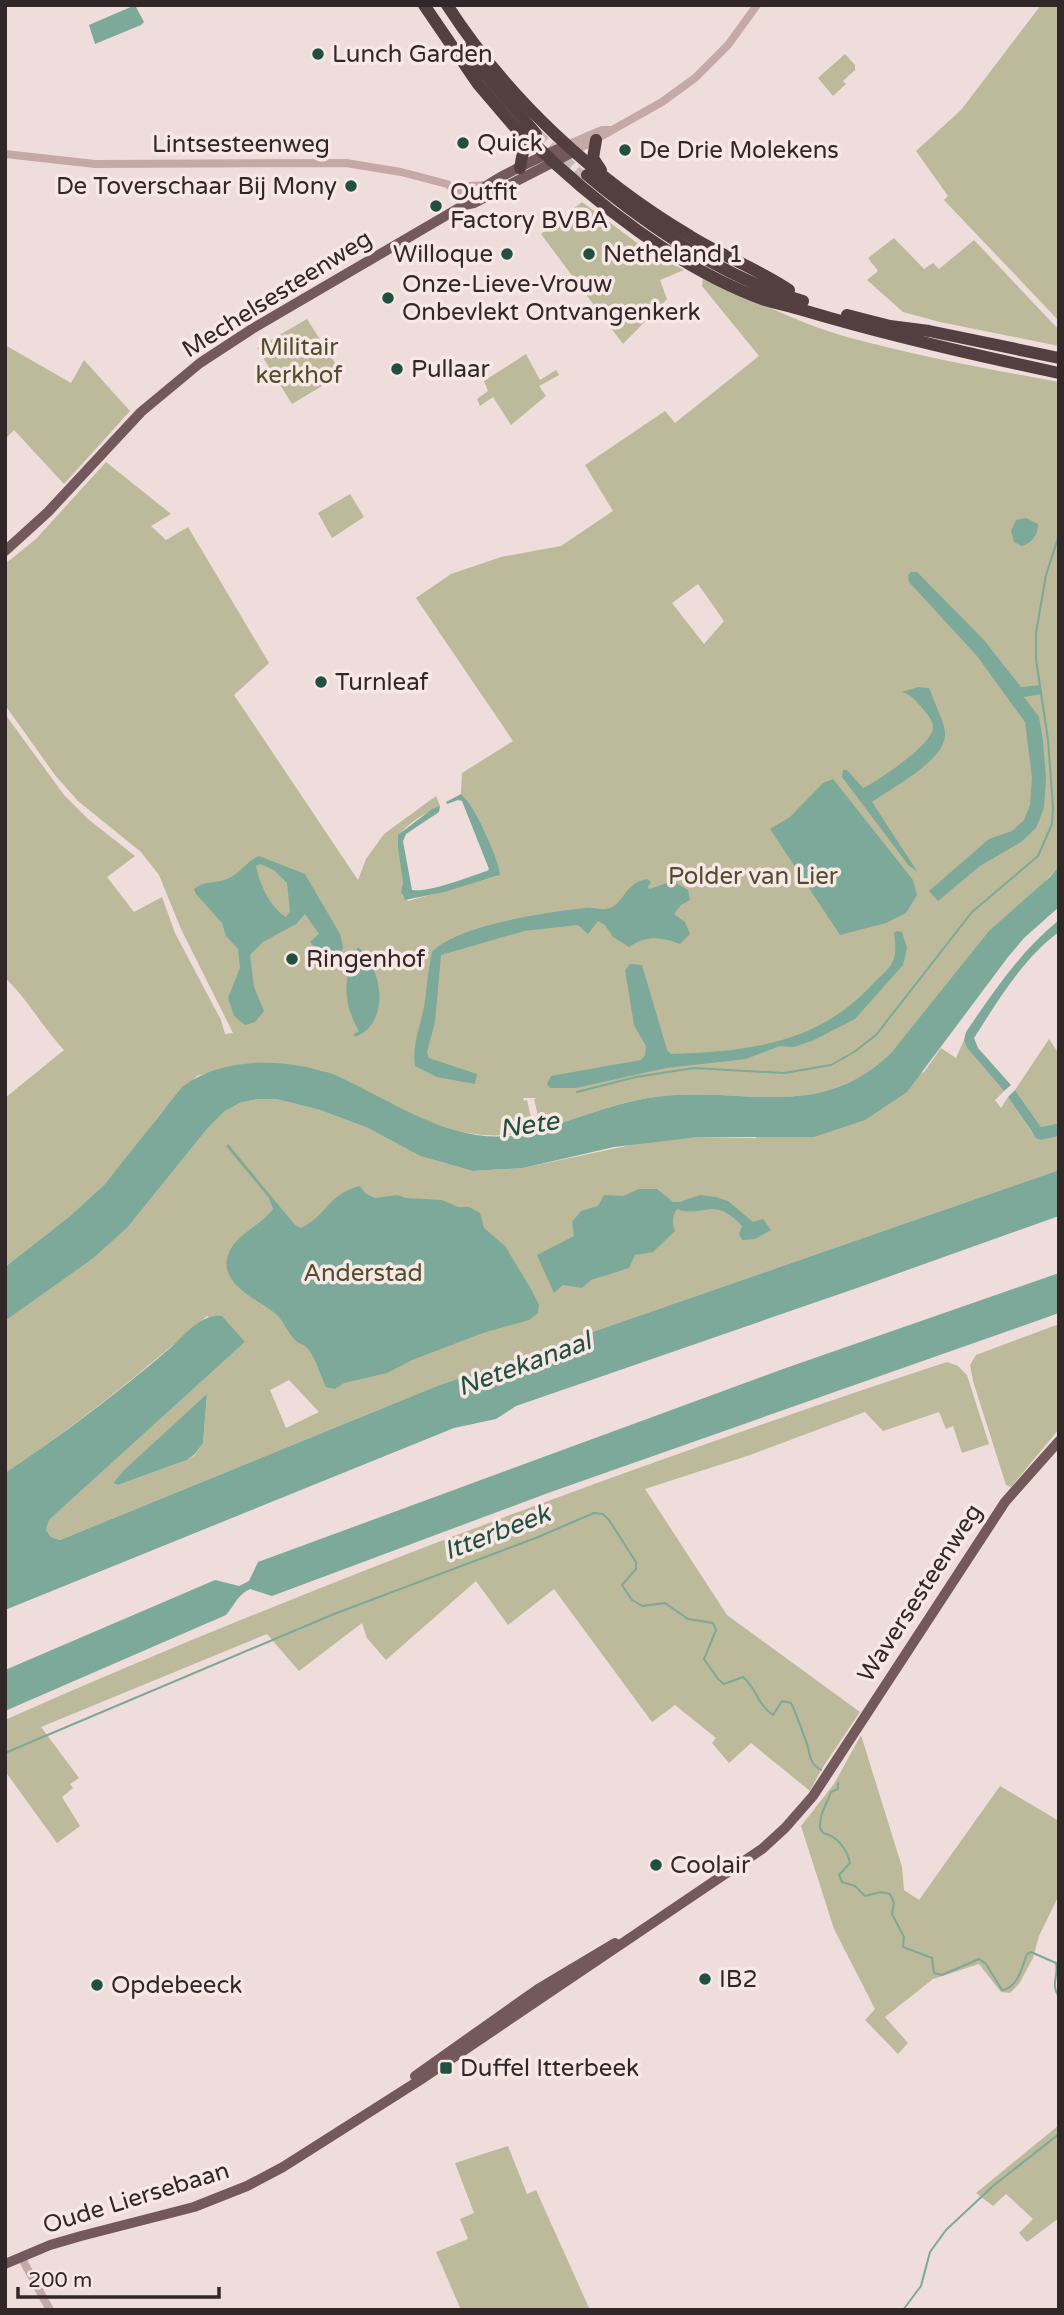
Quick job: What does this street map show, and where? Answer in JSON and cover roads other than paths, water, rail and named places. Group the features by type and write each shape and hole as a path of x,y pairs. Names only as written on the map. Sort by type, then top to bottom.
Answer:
{"highway":[{"path":"424,5 478,84 519,132 626,223 698,267 766,300 1059,358"},
{"path":"433,5 475,64 538,132 480,62 439,5"},
{"path":"447,5 485,57 522,100 571,148 648,209 810,308"},
{"path":"519,132 523,152 520,168"},
{"path":"596,140 593,158 603,174"},
{"path":"585,177 688,248 810,308 931,346 1059,373"}],"main road":[{"name":"Mechelsesteenweg","path":"5,551 48,512 141,412 200,363 261,324 464,205 474,203 571,148"},
{"name":"Mechelsesteenweg","path":"464,205 470,197 489,184 520,168 549,159"},
{"name":"Waversesteenweg","path":"827,1776 1005,1502 1059,1441"},
{"name":"Oude Liersebaan","path":"5,2264 81,2236 194,2207 283,2167 385,2101 436,2060 538,1989 655,1921 772,1841 798,1815 827,1776"}],"street":[{"name":"Mechelsesteenweg","path":"571,148 596,140 609,130 662,102 695,78 728,45 757,5"},
{"name":"Mechelsesteenweg","path":"571,148 602,130 609,130"},
{"name":"Lintsesteenweg","path":"5,154 95,164 346,163 401,172 452,187"},
{"path":"452,187 489,184"},
{"path":"452,187 458,192 464,205"},
{"path":"21,2257 50,2310"}],"water":[{"path":"133,6 144,22 141,25 95,44 89,25"},
{"path":"1026,518 1038,524 1038,528 1034,538 1022,546 1014,542 1011,531 1016,520"},
{"path":"917,572 984,640 1021,687 1040,685 1041,694 1024,697 1039,717 1043,741 1046,778 1044,808 1036,828 1021,842 980,866 938,901 929,891 989,839 1012,831 1024,820 1030,805 1032,778 1025,722 977,656 909,582 908,575"},
{"path":"918,687 929,688 931,692 945,729 943,743 928,763 872,802 917,871 909,866 842,777 843,770 847,770 863,788 892,770 931,735 931,720 914,699 902,692"},
{"path":"833,779 913,880 917,895 906,913 886,923 840,935 770,829 790,817 823,783"},
{"path":"461,794 485,832 500,875 444,892 405,900 401,892 403,883 398,835 440,806 439,812 406,834 403,841 412,890 438,887 489,869 462,801 446,802"},
{"path":"259,856 305,874 340,934 343,947 337,958 317,950 310,942 319,934 305,914 296,924 263,942 250,955 254,987 264,1011 255,1022 245,1025 234,1016 228,998 240,968 238,949 226,936 222,923 194,889 202,884 232,877","holes":["260,864 274,870 287,883 290,911 286,917 266,895 256,866"]},
{"path":"1059,866 1059,907 1024,938 1008,957 907,1092 865,1120 814,1137 699,1137 614,1147 523,1168 473,1171 420,1156 368,1128 320,1110 276,1099 257,1099 240,1103 225,1111 207,1129 127,1228 92,1259 5,1321 5,1267 70,1216 105,1184 182,1087 217,1069 277,1063 317,1070 336,1075 405,1110 453,1130 502,1137 528,1133 532,1124 539,1123 544,1129 603,1109 648,1098 694,1094 782,1097 810,1094 838,1087 865,1074 892,1052 989,931"},
{"path":"648,879 651,883 649,889 673,881 688,890 690,900 681,905 674,914 685,922 690,934 680,944 654,938 642,940 629,947 613,937 605,925 598,921 588,934 578,925 524,931 441,955 435,1022 427,1052 429,1058 477,1074 475,1084 437,1077 415,1066 415,1043 424,1007 432,952 462,934 504,921 569,910 612,907 633,885"},
{"path":"1059,920 1059,932 1023,967 974,1038 978,1048 1011,1085 1004,1091 967,1048 964,1040 966,1032 1020,959"},
{"path":"902,932 907,948 903,965 855,1019 814,1040 794,1047 780,1046 746,1059 666,1068 576,1088 550,1088 547,1084 551,1076 641,1060 645,1055 646,1046 634,1025 625,970 630,964 642,965 667,1050 671,1054 726,1051 803,1033 849,1006 888,969 894,959 894,933"},
{"path":"358,947 373,968 379,995 374,1020 366,1030 355,1037 354,1034 359,1031 353,1020 346,989 349,968"},
{"path":"1015,1090 1041,1127 1059,1123 1059,1136 1041,1140 1036,1138 1008,1097"},
{"path":"228,1144 295,1225 301,1228 317,1217 340,1194 360,1186 366,1194 375,1198 397,1195 442,1200 458,1207 469,1207 480,1213 484,1228 505,1246 539,1305 538,1313 529,1320 483,1333 412,1360 387,1373 344,1383 335,1389 326,1387 308,1349 295,1340 276,1314 242,1290 229,1274 226,1265 232,1247 273,1209 269,1198 226,1146"},
{"name":"Netekanaal","path":"1059,1170 1059,1216 516,1406 496,1419 454,1428 5,1610 5,1473 110,1398 193,1326 207,1318 222,1316 245,1342 49,1520 46,1530 51,1537 60,1540 437,1386"},
{"path":"639,1189 657,1189 673,1202 700,1195 716,1197 728,1201 753,1222 763,1219 771,1230 755,1239 742,1240 739,1234 742,1226 723,1211 677,1209 673,1220 675,1231 653,1252 635,1255 629,1268 591,1280 582,1288 563,1285 554,1293 537,1255 574,1236 572,1222 581,1211 598,1206 604,1195 623,1196"},
{"path":"1059,1273 1059,1313 548,1493 272,1596 250,1589 239,1597 226,1615 5,1711 5,1670 215,1580 239,1586 249,1581 258,1562 783,1369"},
{"path":"207,1394 203,1443 195,1454 187,1460 118,1485 113,1483 124,1470"}],"waterway":[{"path":"577,1092 636,1077 694,1068 784,1073 831,1065 876,1035 972,912 1038,856 1052,824 1053,807 1048,740 1036,659 1036,633 1046,575 1059,535"},
{"name":"Itterbeek","path":"5,1753 334,1614 594,1513 603,1514 609,1520 636,1562 636,1569 622,1585 632,1600 642,1606 665,1603 688,1619 713,1623 716,1630 704,1659 718,1679 724,1684 743,1677 763,1706 773,1715 782,1701 791,1703 811,1760 821,1770"},
{"name":"Itterbeek","path":"838,1783 838,1789 831,1792 824,1809 820,1828 823,1833 841,1844 849,1858 850,1863 839,1875 842,1882 855,1886 865,1896 881,1892 890,1894 894,1903 892,1914 904,1937 903,1947 932,1958 934,1973 942,1975 979,1959 986,1964 1002,1990 1016,1981 1027,1954 1031,1952 1056,1963 1055,1988 1059,1997"},
{"path":"903,2310 921,2286 930,2252 946,2230 993,2186 1059,2134"}],"tunnel":[{"path":"536,134 584,179"}],"place":[{"name":"Lunch Garden","path":"318,54"},
{"name":"Quick","path":"463,143"},
{"name":"De Drie Molekens","path":"625,150"},
{"name":"De Toverschaar Bij Mony","path":"351,186"},
{"name":"Outfit Factory BVBA","path":"436,206"},
{"name":"Willoque","path":"507,254"},
{"name":"Netheland 1","path":"589,254"},
{"name":"Onze-Lieve-Vrouw Onbevlekt Ontvangenkerk","path":"388,298"},
{"name":"Pullaar","path":"397,369"},
{"name":"Turnleaf","path":"321,682"},
{"name":"Ringenhof","path":"292,959"},
{"name":"Coolair","path":"656,1865"},
{"name":"IB2","path":"705,1979"},
{"name":"Opdebeeck","path":"97,1985"},
{"name":"Duffel Itterbeek","path":"446,2068"}],"park label":[{"name":"Militair kerkhof","path":"299,361"},
{"name":"Polder van Lier","path":"753,876"},
{"name":"Anderstad","path":"363,1273"}],"water label":[{"name":"Nete","path":"529,1125"}]}
